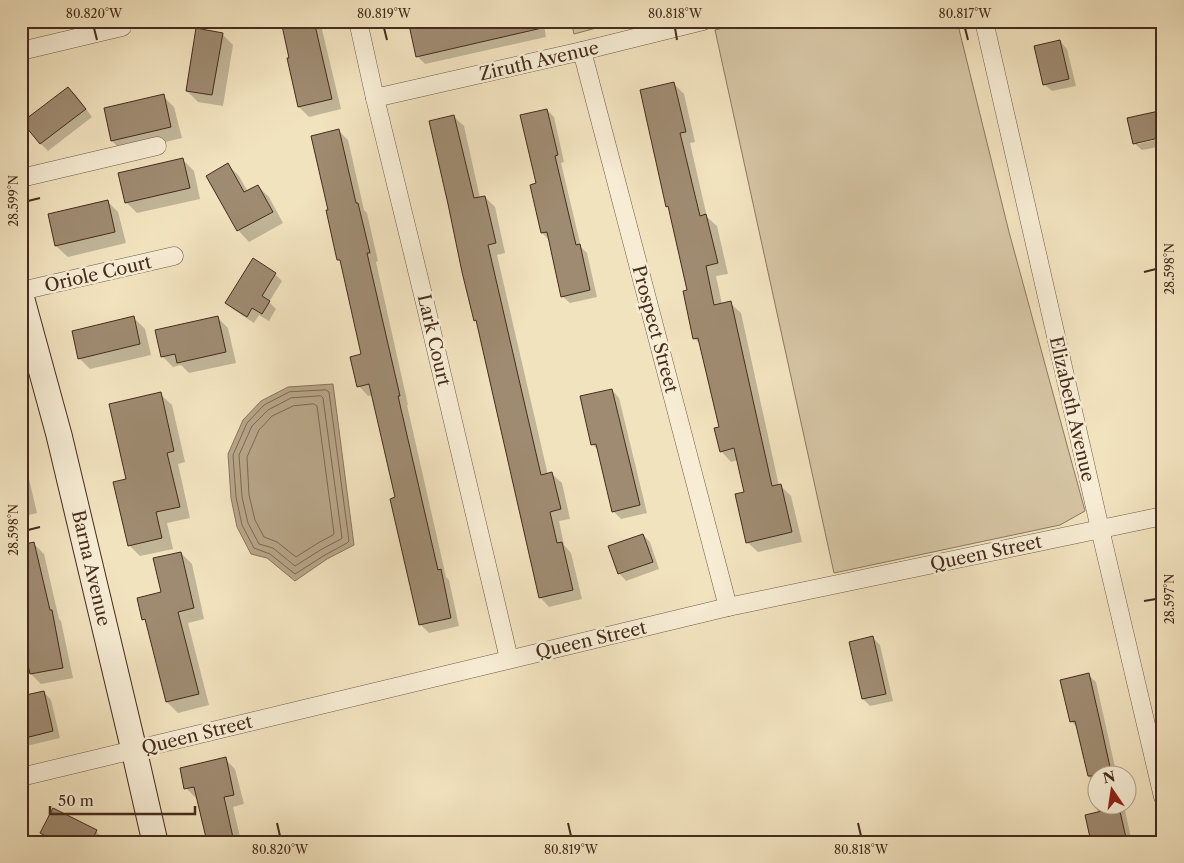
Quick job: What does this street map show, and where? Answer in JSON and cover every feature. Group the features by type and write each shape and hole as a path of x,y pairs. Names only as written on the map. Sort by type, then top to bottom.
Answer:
{"street":[{"name":"Lark Court","path":"358,21 508,659"},
{"name":"Ziruth Avenue","path":"375,98 582,51 703,21"},
{"name":"Elizabeth Avenue","path":"984,21 1163,797"},
{"path":"21,51 122,27"},
{"name":"Prospect Street","path":"582,51 728,607"},
{"path":"21,178 157,146"},
{"name":"Oriole Court","path":"21,291 174,256"},
{"name":"Barna Avenue","path":"21,296 59,435 155,842"},
{"name":"Queen Street","path":"21,777 728,607 1163,516"}],"shaded area":[{"path":"571,21 622,21 574,34"},
{"path":"750,21 957,21 1009,232 1085,511 1060,525 834,573 715,30"}],"water":[{"path":"333,384 354,545 327,559 295,581 267,558 251,554 237,527 231,498 228,454 243,420 261,401 288,387"}],"building":[{"path":"281,21 314,21 332,99 298,107"},
{"path":"425,21 541,21 542,28 416,57 409,25"},
{"path":"196,28 223,33 212,95 186,91"},
{"path":"1060,40 1069,79 1043,85 1034,46"},
{"path":"674,82 686,132 680,133 700,216 706,214 718,263 706,266 714,305 731,301 772,486 781,484 792,532 746,543 735,494 744,492 734,448 720,452 714,428 719,427 698,338 693,339 683,291 687,290 640,90"},
{"path":"68,87 86,109 40,144 22,122"},
{"path":"164,94 171,127 111,141 104,108"},
{"path":"547,109 558,155 555,156 576,245 580,244 590,290 561,297 547,232 541,233 530,185 536,183 520,115"},
{"path":"1159,111 1163,126 1163,137 1133,144 1127,118"},
{"path":"454,115 474,198 485,196 496,243 488,245 541,475 552,472 561,509 550,512 557,543 562,542 573,590 539,598 476,320 474,321 462,272 429,121"},
{"path":"339,129 370,253 367,253 400,396 398,396 438,570 441,569 451,618 419,625 390,499 395,497 369,384 357,387 350,357 361,354 340,260 337,260 311,136"},
{"path":"183,158 190,188 125,203 118,173"},
{"path":"228,163 244,192 258,185 273,212 237,231 206,176"},
{"path":"108,200 115,232 55,246 48,214"},
{"path":"253,258 276,273 262,296 270,301 262,314 252,308 247,317 225,303"},
{"path":"134,316 140,344 78,359 72,331"},
{"path":"218,316 226,352 177,363 175,354 161,357 155,330"},
{"path":"612,389 640,505 612,512 596,444 591,445 580,396"},
{"path":"161,392 174,451 167,453 180,507 156,512 162,538 128,546 113,482 126,479 109,404"},
{"path":"643,534 653,562 618,574 608,546"},
{"path":"34,542 50,610 52,610 63,668 30,674 21,631 21,545"},
{"path":"181,552 194,608 178,612 199,694 166,702 145,619 142,620 137,598 161,592 153,558"},
{"path":"873,636 886,694 862,699 849,642"},
{"path":"1089,673 1110,766 1086,766 1086,768 1075,721 1070,722 1060,680"},
{"path":"44,691 53,731 21,739 21,696"},
{"path":"226,757 234,795 224,797 234,842 207,842 194,787 184,789 180,768"},
{"path":"53,808 97,830 91,842 57,842 40,833"},
{"path":"1085,815 1121,816 1127,842 1091,842"}]}
